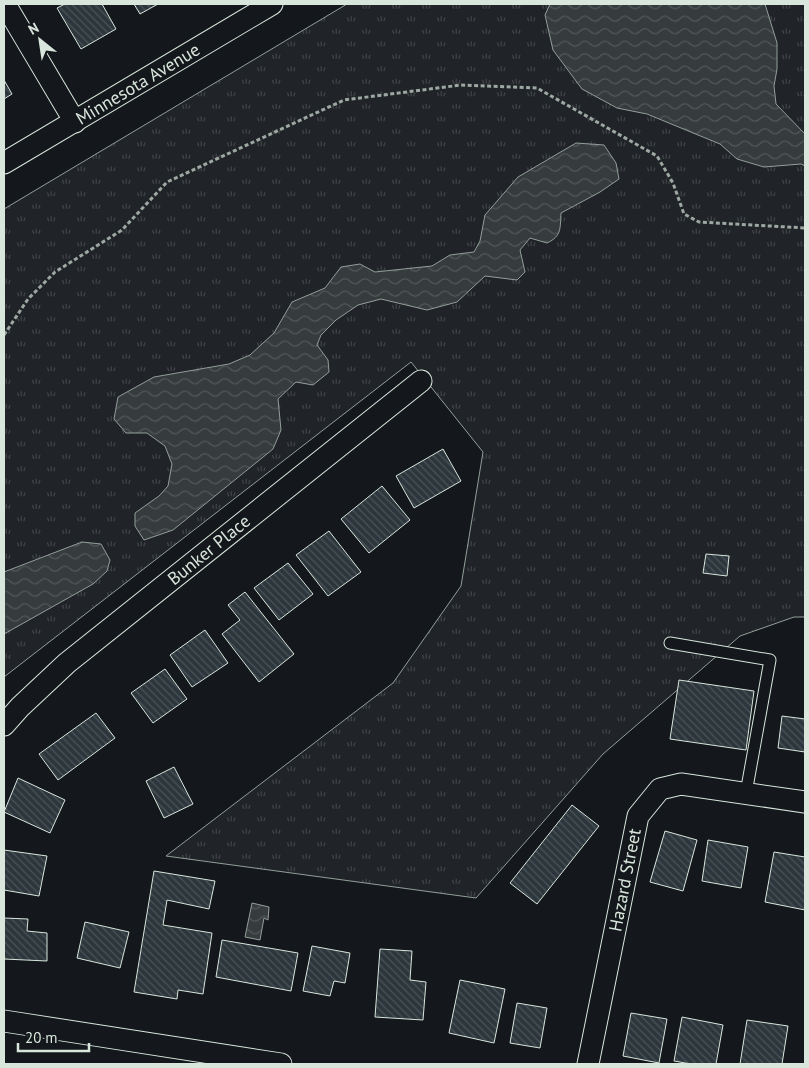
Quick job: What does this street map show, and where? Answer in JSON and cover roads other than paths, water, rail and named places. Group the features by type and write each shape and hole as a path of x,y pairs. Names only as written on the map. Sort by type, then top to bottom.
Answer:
{"street":[{"path":"5,4 75,122"},
{"name":"Minnesota Avenue","path":"4,163 272,4"},
{"name":"Bunker Place","path":"4,725 20,707 67,663 421,381"},
{"name":"Hazard Street","path":"588,1064 638,816 660,789 681,784 805,802"},
{"path":"4,1021 281,1064"}],"lane":[{"path":"670,643 770,660 746,793"}],"water":[{"path":"550,4 765,4 777,43 777,69 774,86 776,104 805,134 805,166 801,164 764,167 737,159 720,144 647,114 617,108 582,89 553,50 545,15"},
{"path":"576,143 604,145 616,163 619,179 600,192 561,213 558,234 552,240 547,243 530,238 520,250 525,272 517,280 485,276 457,302 427,310 381,299 358,305 336,320 321,335 317,345 328,360 329,372 313,385 296,382 278,399 281,430 273,449 173,530 144,540 135,526 135,513 159,496 168,486 172,464 165,446 147,433 126,433 114,419 118,397 154,377 229,364 250,355 274,333 292,302 325,288 341,267 360,264 375,272 432,266 450,255 474,252 480,241 485,215 518,177"},
{"path":"82,542 101,544 110,560 107,571 93,584 4,634 4,572"},
{"path":"252,903 269,907 268,920 264,918 260,940 245,937"}]}
